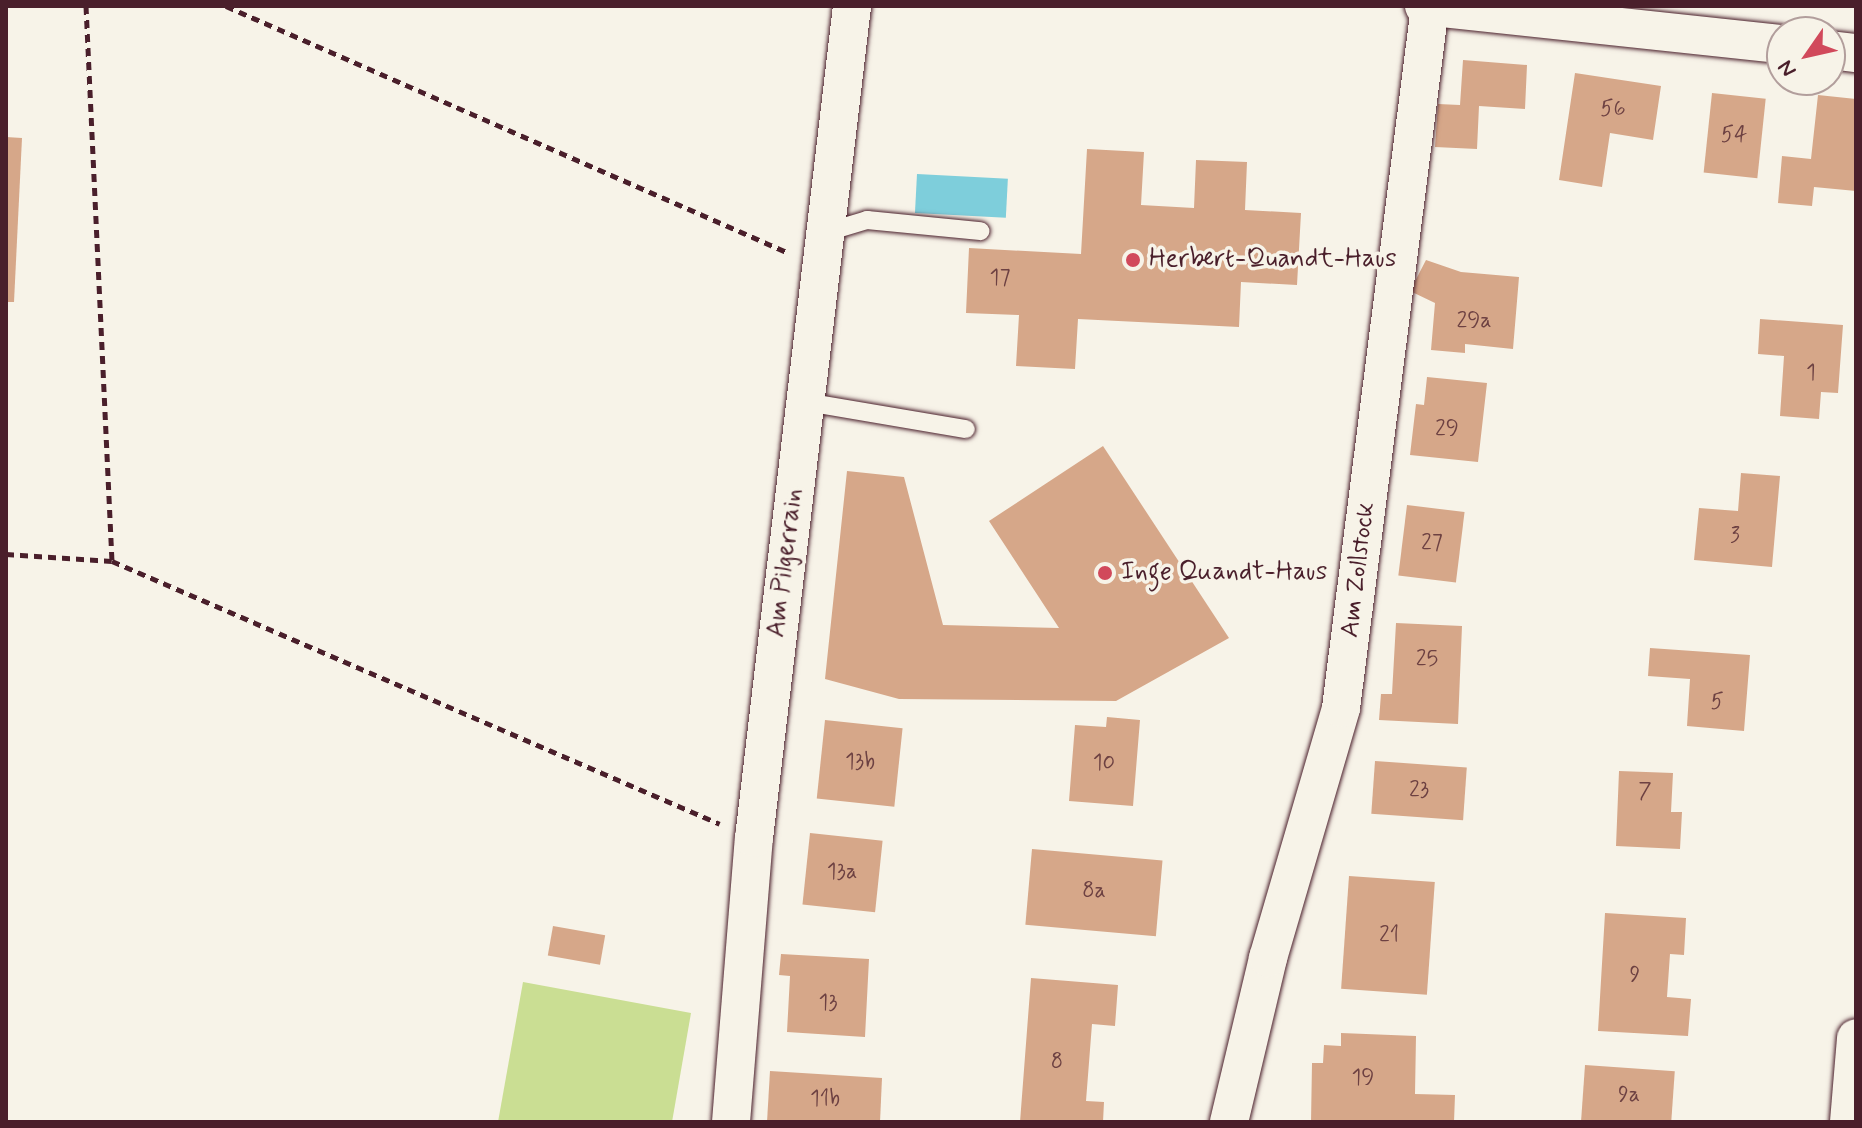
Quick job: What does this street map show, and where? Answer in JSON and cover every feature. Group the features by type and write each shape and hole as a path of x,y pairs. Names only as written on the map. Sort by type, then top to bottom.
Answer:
{"street":[{"name":"Am Pilgerrain","path":"731,1122 754,838 852,6"},
{"path":"1424,6 1617,15 1766,41"},
{"name":"Am Zollstock","path":"1229,1122 1268,958 1341,708 1430,6"},
{"path":"1849,1122 1856,1038"}],"lane":[{"path":"822,250 867,220 980,231"},
{"path":"806,402 966,429"}],"path":[{"path":"86,6 112,561"},
{"path":"226,6 822,250"},
{"path":"6,554 112,561 754,838"}],"green space":[{"path":"523,982 691,1013 672,1122 498,1122"}],"water":[{"path":"917,174 1008,179 1006,218 915,213"}],"building":[{"path":"1463,60 1527,65 1525,109 1479,106 1477,149 1435,147 1438,104 1460,105"},
{"path":"1575,73 1661,86 1653,140 1610,133 1602,187 1559,180"},
{"path":"1712,93 1766,99 1757,178 1704,173"},
{"path":"1818,96 1856,99 1856,191 1814,187 1812,206 1778,203 1782,156 1811,159"},
{"path":"6,137 22,138 14,302 6,302"},
{"name":"Herbert-Quandt-Haus","path":"1087,149 1144,152 1141,205 1194,208 1196,160 1247,162 1245,210 1301,213 1297,285 1241,282 1239,327 1078,319 1075,369 1016,366 1019,315 966,313 969,248 1081,254"},
{"path":"1426,260 1461,272 1519,277 1513,349 1465,344 1465,353 1431,350 1435,303 1410,291"},
{"path":"1760,319 1843,325 1838,393 1821,392 1819,419 1780,416 1784,356 1758,354"},
{"path":"1427,377 1487,383 1478,462 1410,455 1416,404 1424,405"},
{"name":"Inge Quandt-Haus","path":"1103,446 1229,638 1116,701 899,699 825,679 847,471 904,477 943,625 1059,628 989,521"},
{"path":"1741,473 1780,476 1772,567 1694,560 1699,508 1738,511"},
{"path":"1407,505 1465,512 1456,583 1398,575"},
{"path":"1396,623 1462,626 1458,724 1379,720 1381,694 1392,694"},
{"path":"1650,648 1750,655 1744,731 1687,726 1690,679 1648,676"},
{"path":"1107,717 1140,720 1133,806 1069,801 1075,725 1106,727"},
{"path":"825,720 903,728 894,807 817,799"},
{"path":"1375,761 1467,767 1463,820 1371,814"},
{"path":"1619,771 1673,773 1671,812 1682,812 1680,849 1616,846"},
{"path":"810,833 883,841 875,912 802,905"},
{"path":"1032,849 1163,860 1156,936 1025,925"},
{"path":"1349,876 1435,882 1427,995 1341,989"},
{"path":"1605,913 1686,918 1684,955 1670,954 1667,997 1691,999 1688,1036 1598,1031"},
{"path":"553,926 605,935 600,965 548,956"},
{"path":"781,954 869,959 865,1037 787,1032 790,976 779,975"},
{"path":"1031,978 1118,985 1115,1026 1092,1024 1086,1101 1104,1102 1103,1122 1020,1122"},
{"path":"1341,1033 1416,1036 1415,1094 1455,1095 1454,1122 1311,1122 1312,1063 1323,1063 1324,1045 1341,1046"},
{"path":"1585,1065 1675,1071 1671,1122 1581,1122"},
{"path":"770,1071 882,1078 880,1122 767,1122"}],"place":[{"name":"Herbert-Quandt-Haus","path":"1133,260"},
{"name":"Inge Quandt-Haus","path":"1105,573"}]}
